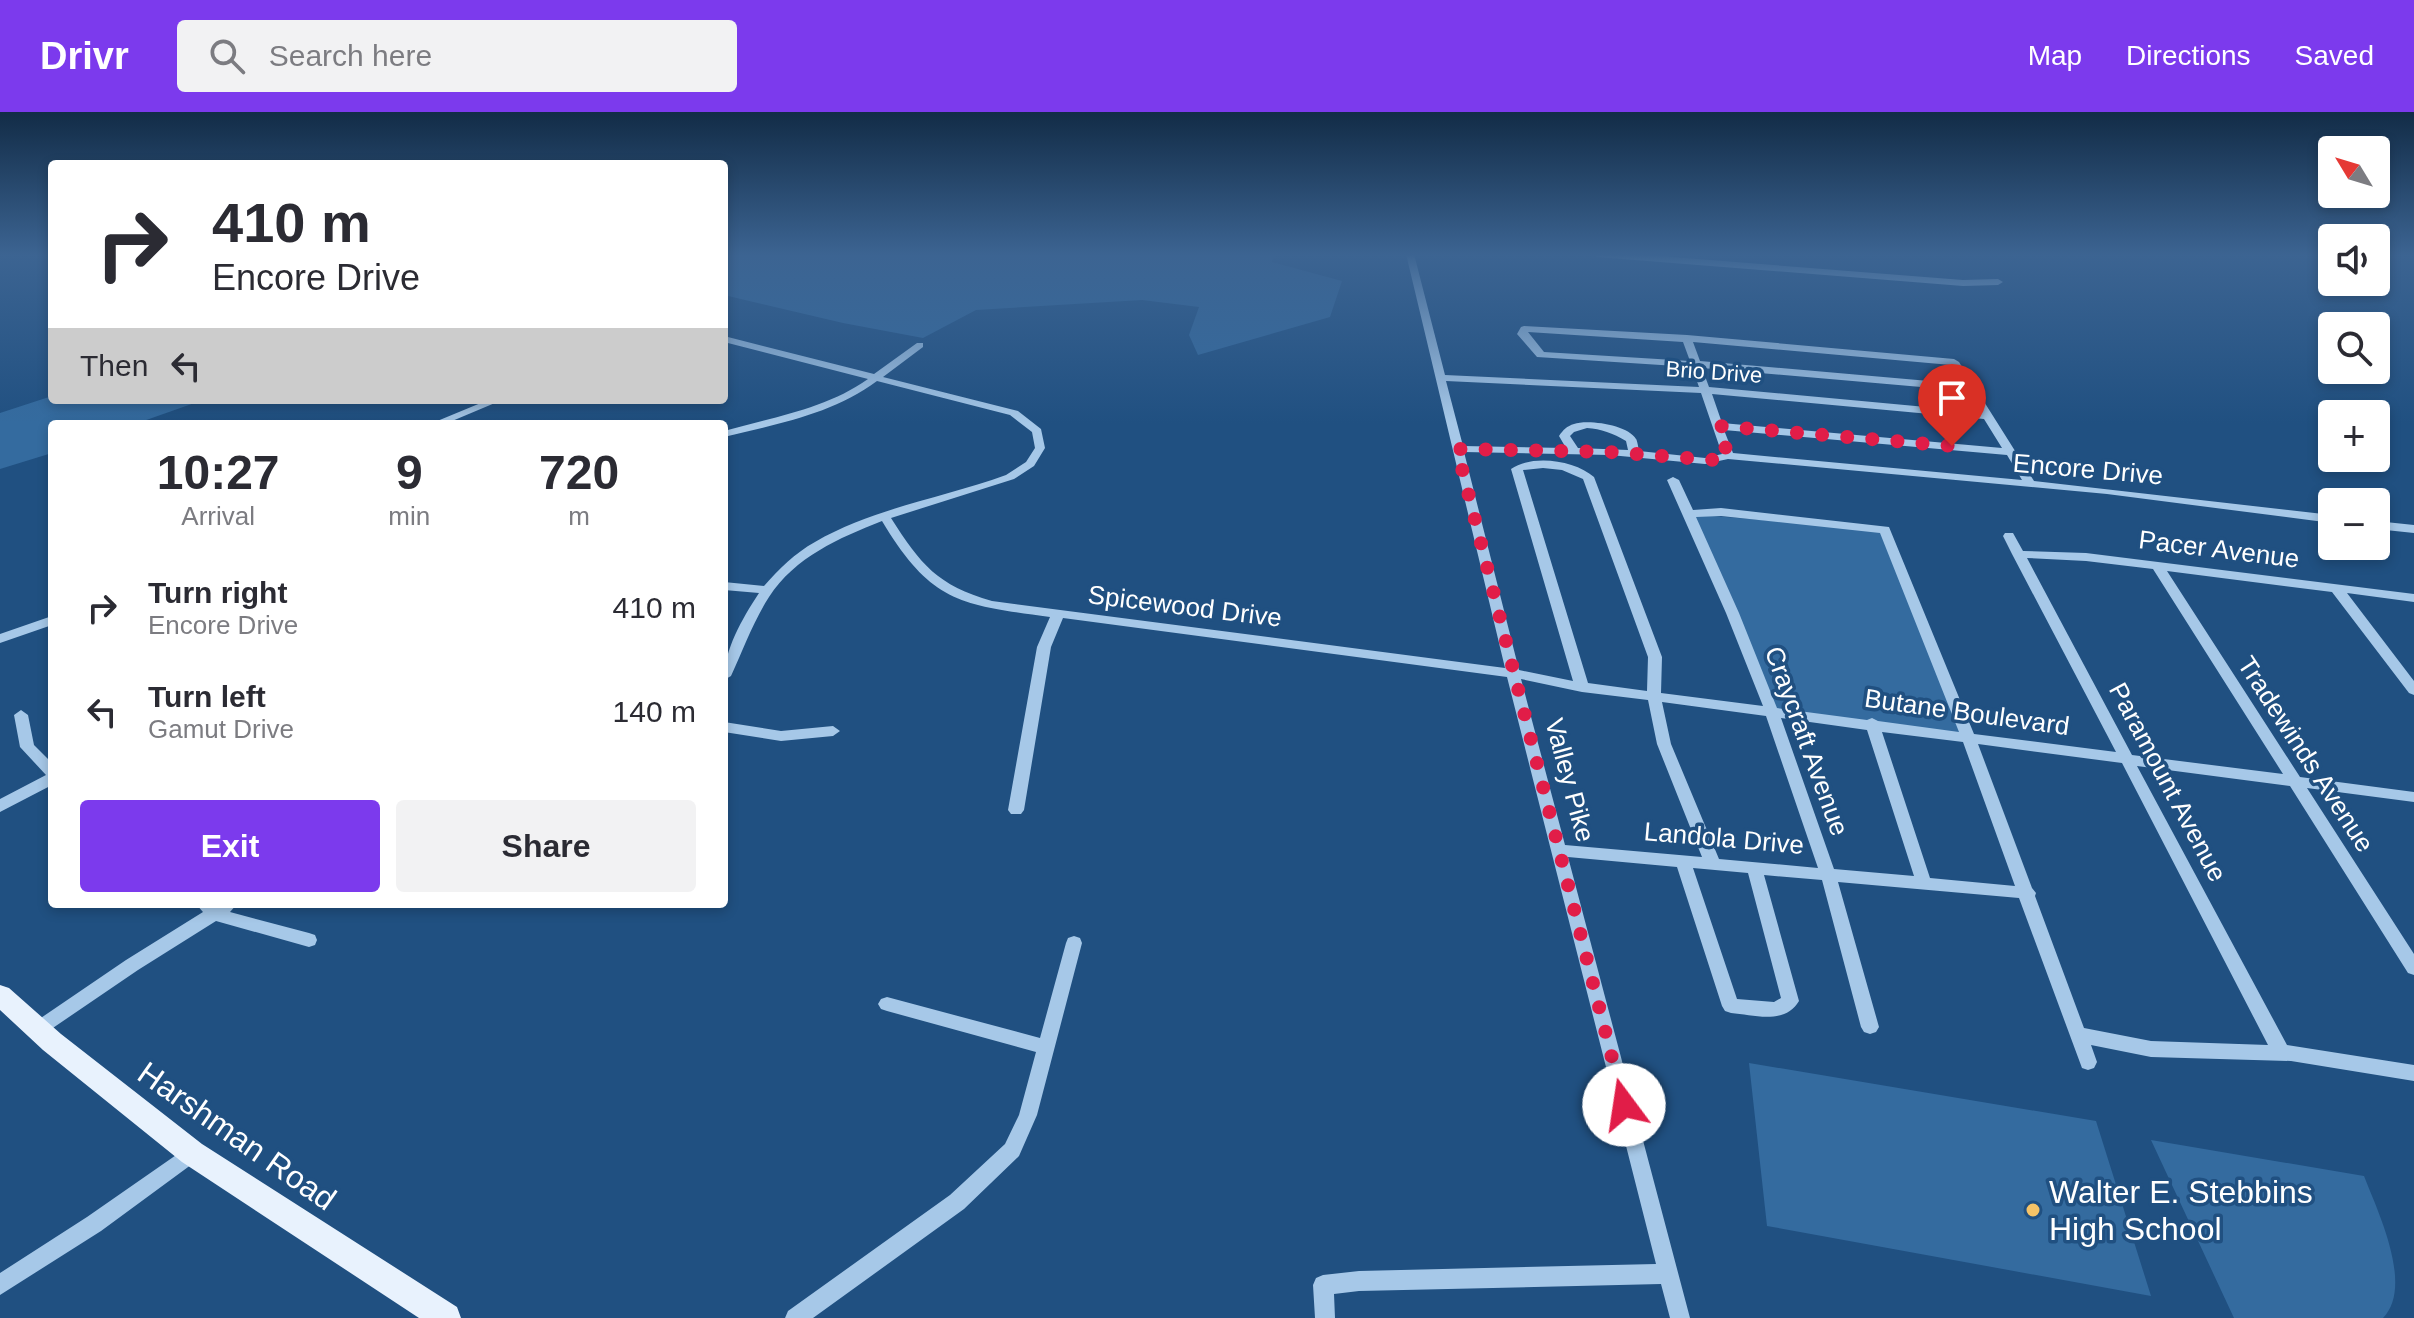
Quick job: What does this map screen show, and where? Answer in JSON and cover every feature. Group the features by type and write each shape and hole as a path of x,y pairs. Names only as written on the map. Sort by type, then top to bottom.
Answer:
{"main road":[{"name":"Harshman Road","path":"0,995 192,1153 446,1318"}],"street":[{"name":"Valley Pike","path":"1423,310 1513,673 1680,1318"},
{"path":"1970,388 1695,364 1541,355 1524,338 1524,329 1687,338 1954,362 2031,485"},
{"path":"1687,338 1728,456"},
{"path":"728,340 1014,413 1032,425 1040,438 1036,457 1010,477 841,533 793,563 767,590 728,668"},
{"path":"728,433 834,403 877,378 920,345"},
{"name":"Brio Drive","path":"1439,378 1704,390 1986,416"},
{"path":"445,420 487,404"},
{"path":"1574,451 1564,436 1566,431 1574,427 1594,426 1626,435 1631,439 1634,453"},
{"path":"1719,426 2011,452"},
{"name":"Encore Drive","path":"1457,449 1634,453 1705,461 1728,456 2269,509 2318,517"},
{"path":"1582,687 1517,469 1526,465 1576,470 1585,474 1655,657 1654,695 1664,744 1713,864"},
{"name":"Craycraft Avenue","path":"1673,480 1799,783 1859,977 1870,1027"},
{"path":"1689,514 1721,512 1885,530 1924,621 1965,736 2028,893 2088,1062"},
{"name":"Spicewood Drive","path":"886,519 929,578 949,592 991,605 1513,673"},
{"path":"2390,526 2414,529"},
{"name":"Paramount Avenue","path":"2009,536 2281,1052"},
{"name":"Pacer Avenue","path":"2018,554 2039,552 2157,565 2414,598"},
{"name":"Tradewinds Avenue","path":"2157,565 2414,968"},
{"path":"728,586 767,590"},
{"path":"2335,587 2414,690"},
{"path":"1016,810 1044,647 1058,614"},
{"path":"0,639 48,621"},
{"name":"Butane Boulevard","path":"1513,673 1582,687 2414,797"},
{"path":"21,715 27,747 48,771"},
{"path":"1872,723 1924,883"},
{"path":"728,728 781,736 833,731"},
{"path":"0,806 48,777"},
{"name":"Landola Drive","path":"1559,850 2028,893"},
{"path":"1683,861 1731,1006 1776,1010 1790,1001 1754,868"},
{"path":"38,1029 215,908"},
{"path":"219,908 309,940"},
{"path":"795,1318 957,1202 1012,1150 1028,1115 1074,943"},
{"path":"887,1004 1046,1047"},
{"path":"2079,1035 2151,1049 2281,1052 2414,1073"},
{"path":"0,1285 94,1224 192,1153"},
{"path":"1325,1318 1323,1285 1359,1281 1668,1274"}],"shaded area":[{"path":"789,310 975,310 923,338"},
{"path":"1198,310 1332,310 1330,317 1198,355 1189,335"},
{"path":"48,397 48,404 192,404 146,420 48,420 48,454 0,469 0,413"},
{"path":"1689,514 1885,530 1965,736 1771,710"},
{"path":"1749,1063 2096,1121 2151,1296 1767,1226"},
{"path":"2151,1140 2364,1176 2384,1228 2394,1268 2392,1304 2383,1318 2234,1318"}],"place":[{"name":"Walter E. Stebbins High School","path":"2033,1210"}],"route":[{"path":"1624,1105 1457,449 1634,453 1705,461 1728,456 1719,426 1952,446"}]}
